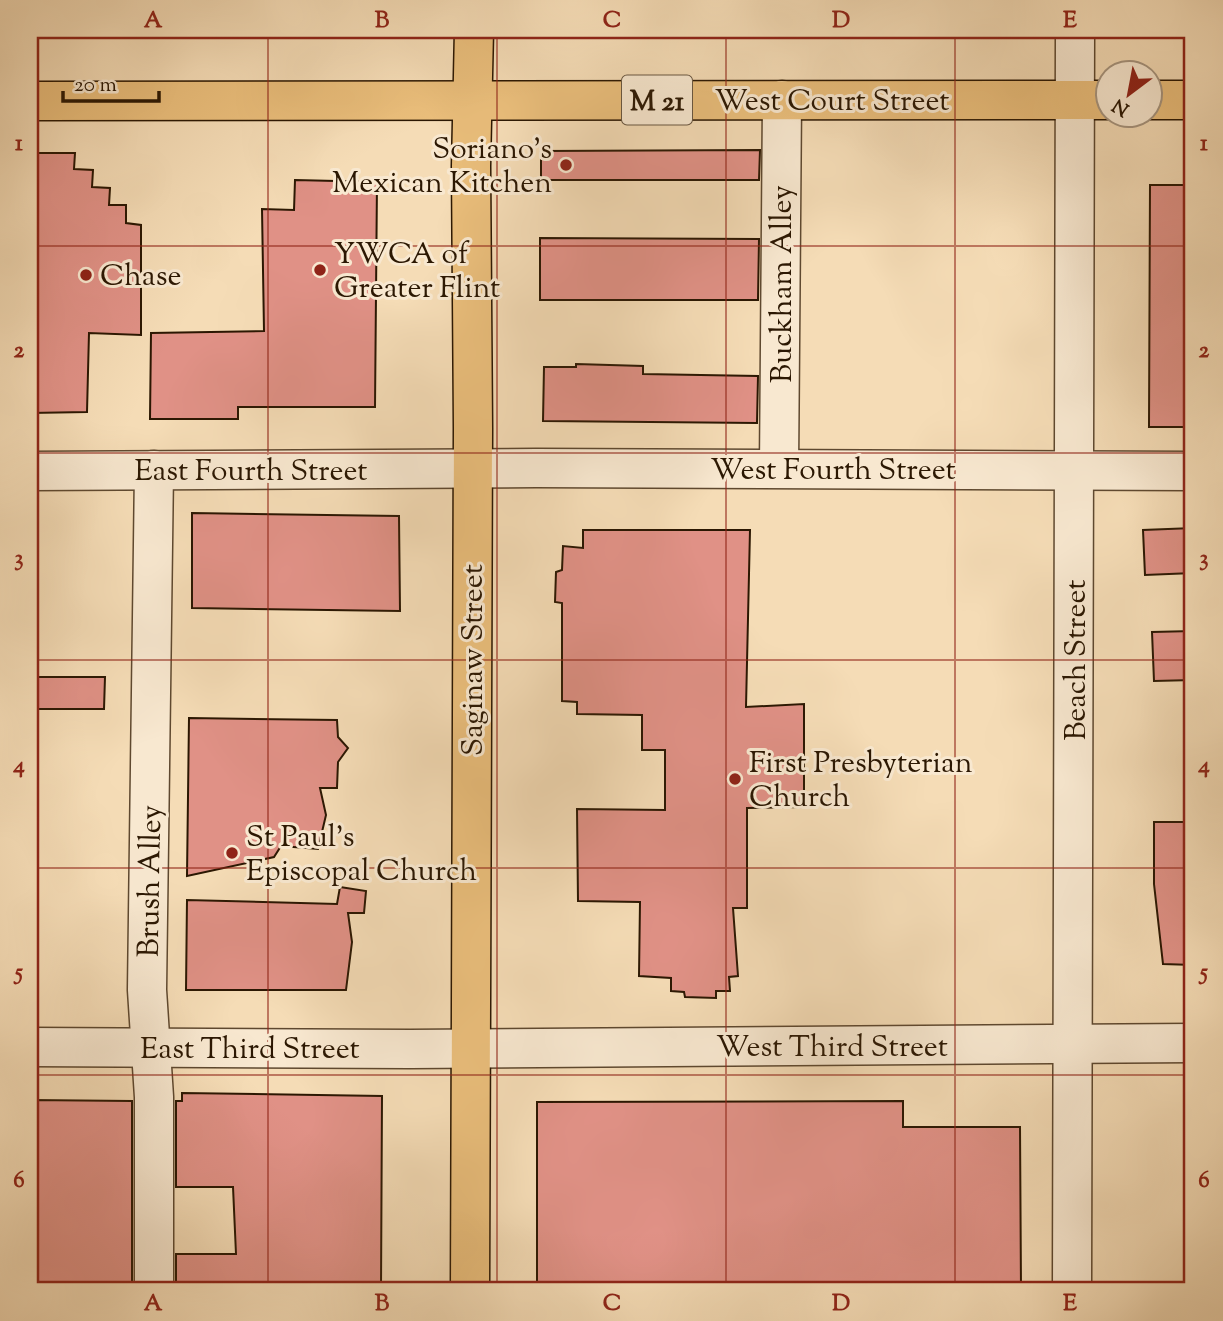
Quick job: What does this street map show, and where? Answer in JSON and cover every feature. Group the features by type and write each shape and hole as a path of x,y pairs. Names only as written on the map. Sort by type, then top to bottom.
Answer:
{"main road":[{"name":"Saginaw Street","path":"470,1291 474,30"},
{"name":"West Court Street","path":"473,101 1092,100"},
{"path":"1164,100 1193,100"},
{"name":"M 21","path":"30,101 473,101"}],"street":[{"name":"Beach Street","path":"1072,1291 1075,470 1092,100 1075,30"},
{"name":"Buckham Alley","path":"779,468 782,100"},
{"name":"West Fourth Street","path":"473,468 1193,471"},
{"name":"East Fourth Street","path":"30,471 473,468"},
{"name":"Brush Alley","path":"154,470 148,978 154,1097 154,1291"},
{"name":"West Third Street","path":"471,1049 1193,1043"},
{"name":"East Third Street","path":"30,1047 471,1049"}],"building":[{"path":"760,150 759,180 541,180 541,151"},
{"name":"Chase","path":"30,153 75,153 74,169 93,170 92,187 110,188 109,205 126,205 126,223 141,225 141,335 89,333 87,412 30,413"},
{"name":"YWCA of Greater Flint","path":"295,180 377,182 375,407 238,407 238,419 150,419 151,333 264,331 262,209 294,210"},
{"path":"1150,185 1193,185 1193,427 1149,427"},
{"path":"540,238 759,239 758,300 540,300"},
{"path":"576,364 643,366 643,374 758,376 757,423 543,421 544,367 576,367"},
{"path":"192,513 399,516 400,611 192,608"},
{"path":"1193,528 1193,573 1145,575 1143,530"},
{"name":"First Presbyterian Church","path":"583,530 750,530 746,707 804,704 804,807 747,808 747,908 733,908 738,976 729,977 730,991 716,991 716,998 685,997 684,992 671,991 671,978 639,976 640,902 578,901 577,809 665,810 665,750 642,750 642,715 577,714 577,702 562,701 562,603 555,602 556,572 562,570 563,546 583,548"},
{"path":"1193,631 1193,680 1154,681 1152,632"},
{"path":"30,677 105,677 104,709 30,709"},
{"path":"189,718 337,720 338,737 348,748 338,762 337,788 320,788 326,815 318,849 281,846 274,857 187,876"},
{"path":"1154,822 1193,822 1193,965 1163,964 1154,884"},
{"path":"340,887 366,891 364,913 348,913 352,942 346,990 186,990 187,900 337,904"},
{"path":"182,1093 382,1096 381,1289 336,1285 176,1285 176,1254 236,1254 233,1187 176,1187 176,1101 182,1101"},
{"path":"30,1100 132,1101 132,1291 30,1291"},
{"path":"903,1101 903,1127 1020,1127 1021,1291 537,1291 537,1102"}],"place":[{"name":"Soriano's Mexican Kitchen","path":"566,165"},
{"name":"YWCA of Greater Flint","path":"320,270"},
{"name":"Chase","path":"86,275"},
{"name":"First Presbyterian Church","path":"735,779"},
{"name":"St Paul's Episcopal Church","path":"232,853"}]}
